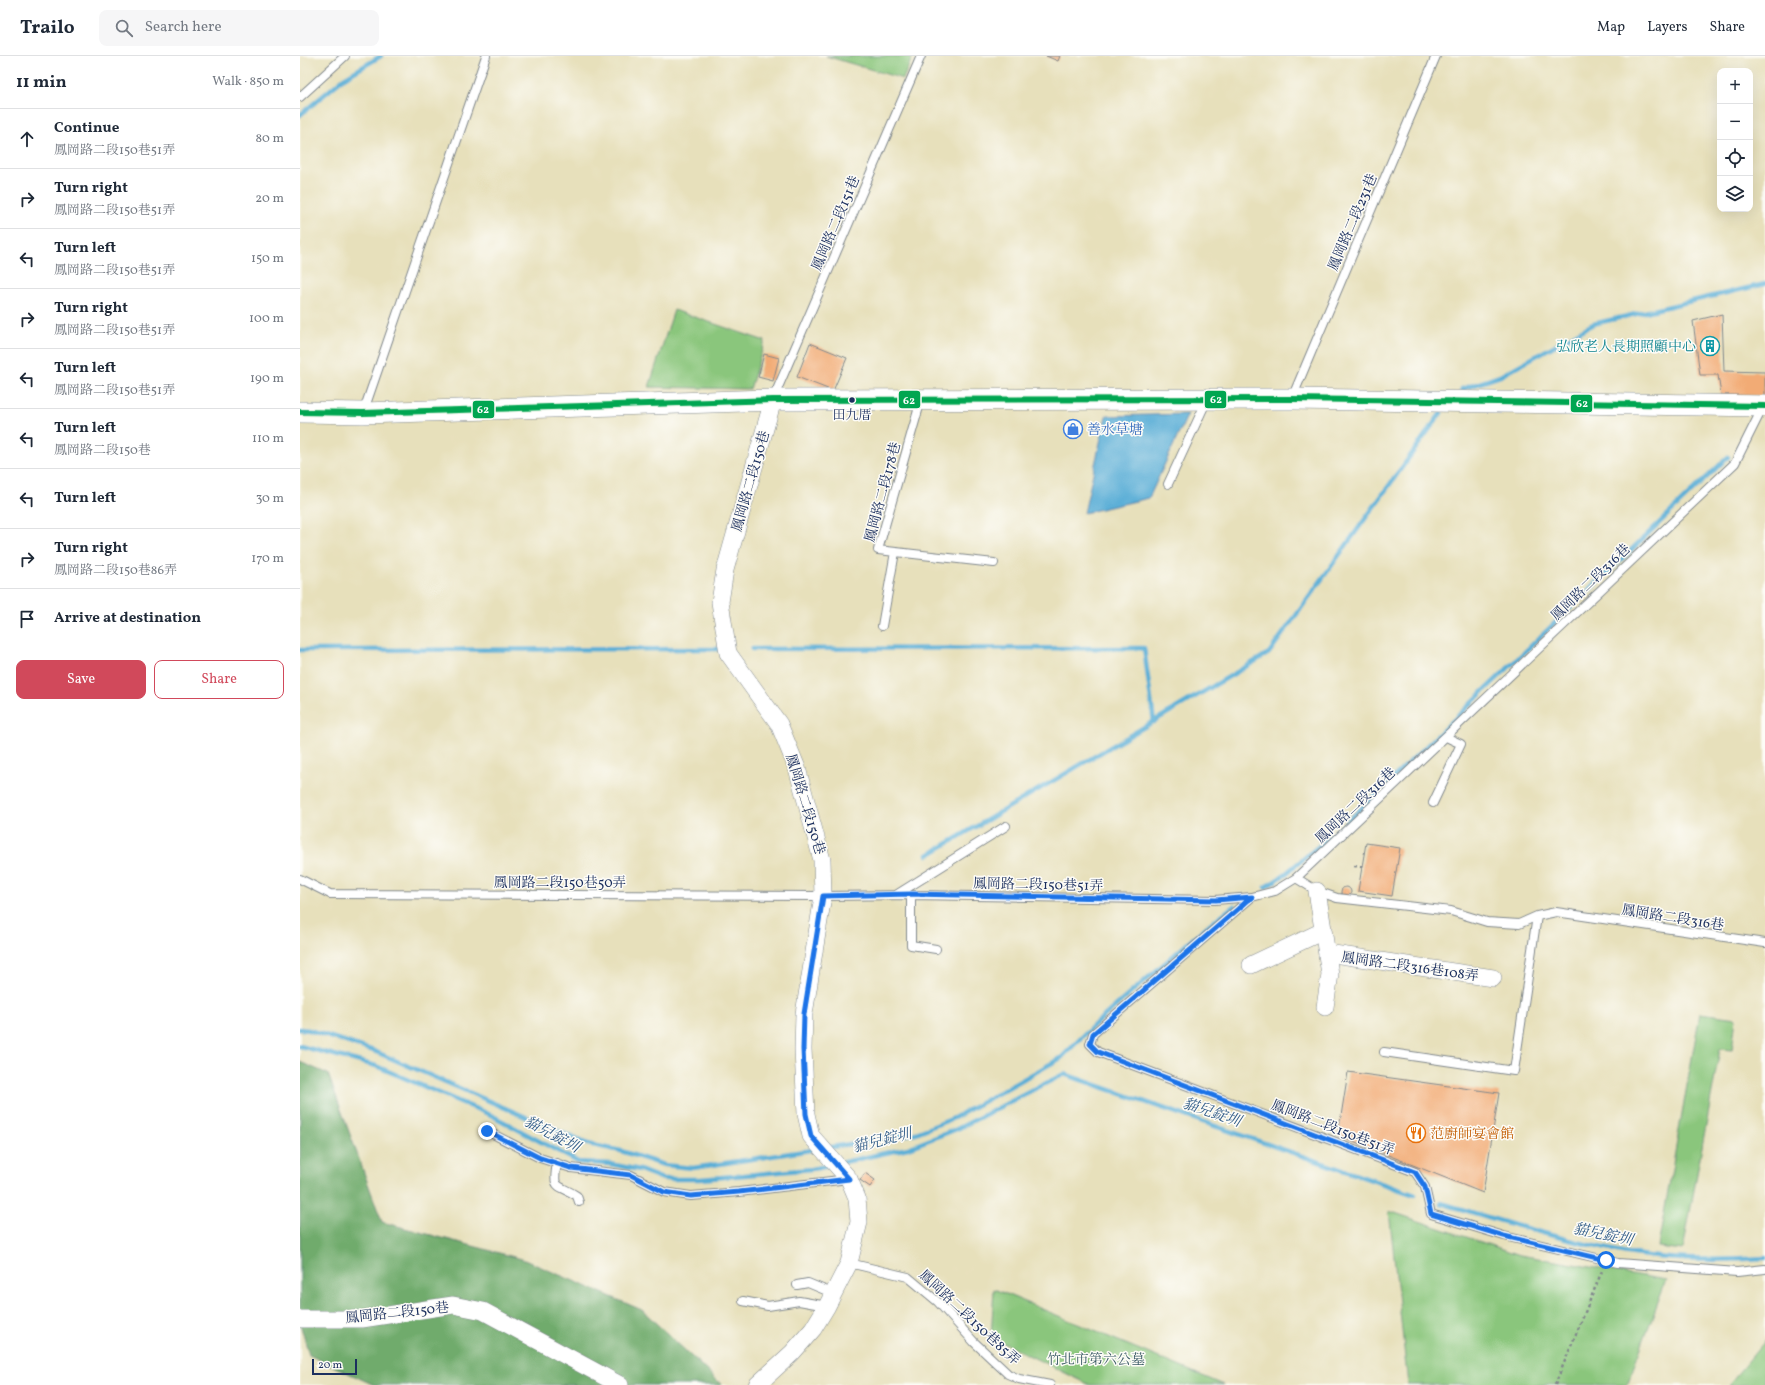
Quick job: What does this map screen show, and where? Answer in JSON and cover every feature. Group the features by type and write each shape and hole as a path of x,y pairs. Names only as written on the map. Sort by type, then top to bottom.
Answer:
{"street":[{"path":"300,412 363,412 773,400 1292,399 1764,406"},
{"name":"鳳岡路二段150巷","path":"773,400 725,570 720,602 728,653 779,724 797,768 822,860 823,896 804,1014 803,1049 806,1114 811,1136 844,1173"},
{"name":"鳳岡路二段316巷108弄","path":"1317,891 1330,974 1325,1007"},
{"path":"1251,965 1323,931"},
{"name":"鳳岡路二段316巷108弄","path":"1327,953 1493,978"},
{"path":"757,1385 792,1353 813,1329 848,1263 859,1222 857,1198 844,1173"},
{"name":"鳳岡路二段150巷","path":"300,1319 362,1319 453,1305 483,1311 620,1385"}],"lane":[{"path":"300,97 345,56"},
{"path":"363,412 486,56"},
{"name":"鳳岡路二段151巷","path":"773,400 921,56"},
{"name":"鳳岡路二段231巷","path":"1292,399 1436,56"},
{"path":"1168,484 1208,399"},
{"name":"鳳岡路二段178巷","path":"921,400 878,550 994,563"},
{"name":"鳳岡路二段316巷","path":"1764,406 1735,463 1296,878 1317,891 1337,898 1451,911 1487,922 1519,924 1537,916 1556,912 1765,944"},
{"path":"882,626 895,552"},
{"path":"1433,803 1461,744 1446,737"},
{"path":"895,895 1006,826"},
{"name":"鳳岡路二段150巷51弄","path":"823,896 911,894 1216,900 1252,897 1275,891 1296,878"},
{"name":"鳳岡路二段150巷50弄","path":"300,879 330,894 823,896"},
{"path":"911,894 911,945 936,949"},
{"name":"鳳岡路二段150巷51弄","path":"1252,897 1093,1034 1090,1044 1098,1052 1415,1172 1425,1187 1431,1214 1504,1236 1618,1262 1737,1272 1765,1269"},
{"path":"1384,1052 1514,1071 1537,916"},
{"path":"487,1131 540,1158 571,1168 631,1175 664,1192 691,1196 739,1192 844,1173"},
{"path":"557,1163 554,1179 558,1187 576,1196 579,1202"},
{"name":"鳳岡路二段150巷85弄","path":"848,1263 908,1277 938,1302 974,1342 1008,1374 1019,1379 1050,1385"},
{"path":"797,1285 808,1283 829,1300"},
{"path":"744,1301 768,1306 799,1301 829,1300"}],"path":[{"path":"1354,866 1362,867"},
{"path":"1555,1385 1606,1260"}],"green space":[{"path":"826,56 913,56 903,79"},
{"path":"674,310 765,341 750,389 649,387"},
{"path":"1700,1013 1736,1018 1732,1050 1720,1049 1683,1250 1658,1247"},
{"path":"300,1062 328,1074 382,1222 522,1259 642,1310 722,1385 374,1385 309,1355 300,1323"},
{"path":"1389,1211 1520,1255 1666,1280 1627,1385 1408,1385"},
{"name":"竹北市第六公墓","path":"994,1289 1224,1385 1090,1385 991,1337"},
{"path":"1765,1341 1765,1385 1728,1385"}],"water":[{"path":"1188,414 1149,498 1084,513 1106,416"}],"building":[{"path":"1046,56 1060,56 1058,61"},
{"name":"弘欣老人長期照顧中心","path":"1722,314 1724,371 1765,372 1765,396 1721,395 1718,375 1700,375 1693,321"},
{"path":"810,343 847,358 833,391 797,377"},
{"path":"764,354 779,358 773,381 758,377"},
{"path":"1366,843 1400,848 1392,896 1358,891"},
{"path":"1344,887 1348,887 1350,888 1350,896 1344,897 1341,894 1341,890"},
{"name":"范廚師宴會館","path":"1348,1072 1499,1093 1483,1193 1338,1135"},
{"path":"865,1173 875,1180 870,1187 860,1180"}],"waterway":[{"path":"300,115 344,78 381,56"},
{"path":"1462,389 1500,376 1593,324 1765,284"},
{"path":"928,855 1269,653 1441,413"},
{"path":"1266,887 1284,875 1344,825 1728,457"},
{"path":"752,649 1144,648 1154,722"},
{"path":"300,650 722,649"},
{"path":"826,1148 916,1133 954,1118 1061,1058 1095,1024 1211,923 1234,906"},
{"path":"300,1029 309,1030 374,1051 588,1144 621,1151 664,1165 693,1168 817,1149"},
{"name":"貓兒錠圳","path":"300,1046 376,1066 493,1116 578,1162 610,1164 640,1170 663,1179 701,1179 811,1169 832,1165"},
{"name":"貓兒錠圳","path":"840,1163 908,1148 957,1129 1064,1074 1415,1195"},
{"name":"貓兒錠圳","path":"1441,1203 1550,1235 1617,1251 1654,1257 1691,1259 1728,1260 1765,1258"}],"transit line":[{"name":"62","path":"300,412 363,413 773,400 1292,399 1765,406"}],"place":[{"name":"弘欣老人長期照顧中心","path":"1710,346"},
{"name":"田九厝","path":"852,400"},
{"name":"善水草塘","path":"1073,429"},
{"name":"范廚師宴會館","path":"1416,1133"}],"route":[{"path":"487,1131 540,1158 571,1168 631,1175 664,1192 691,1196 849,1179 811,1136 806,1114 803,1049 804,1014 823,896 911,894 1216,900 1252,897 1093,1034 1090,1044 1098,1052 1415,1172 1425,1187 1431,1214 1504,1236 1606,1260"}]}
